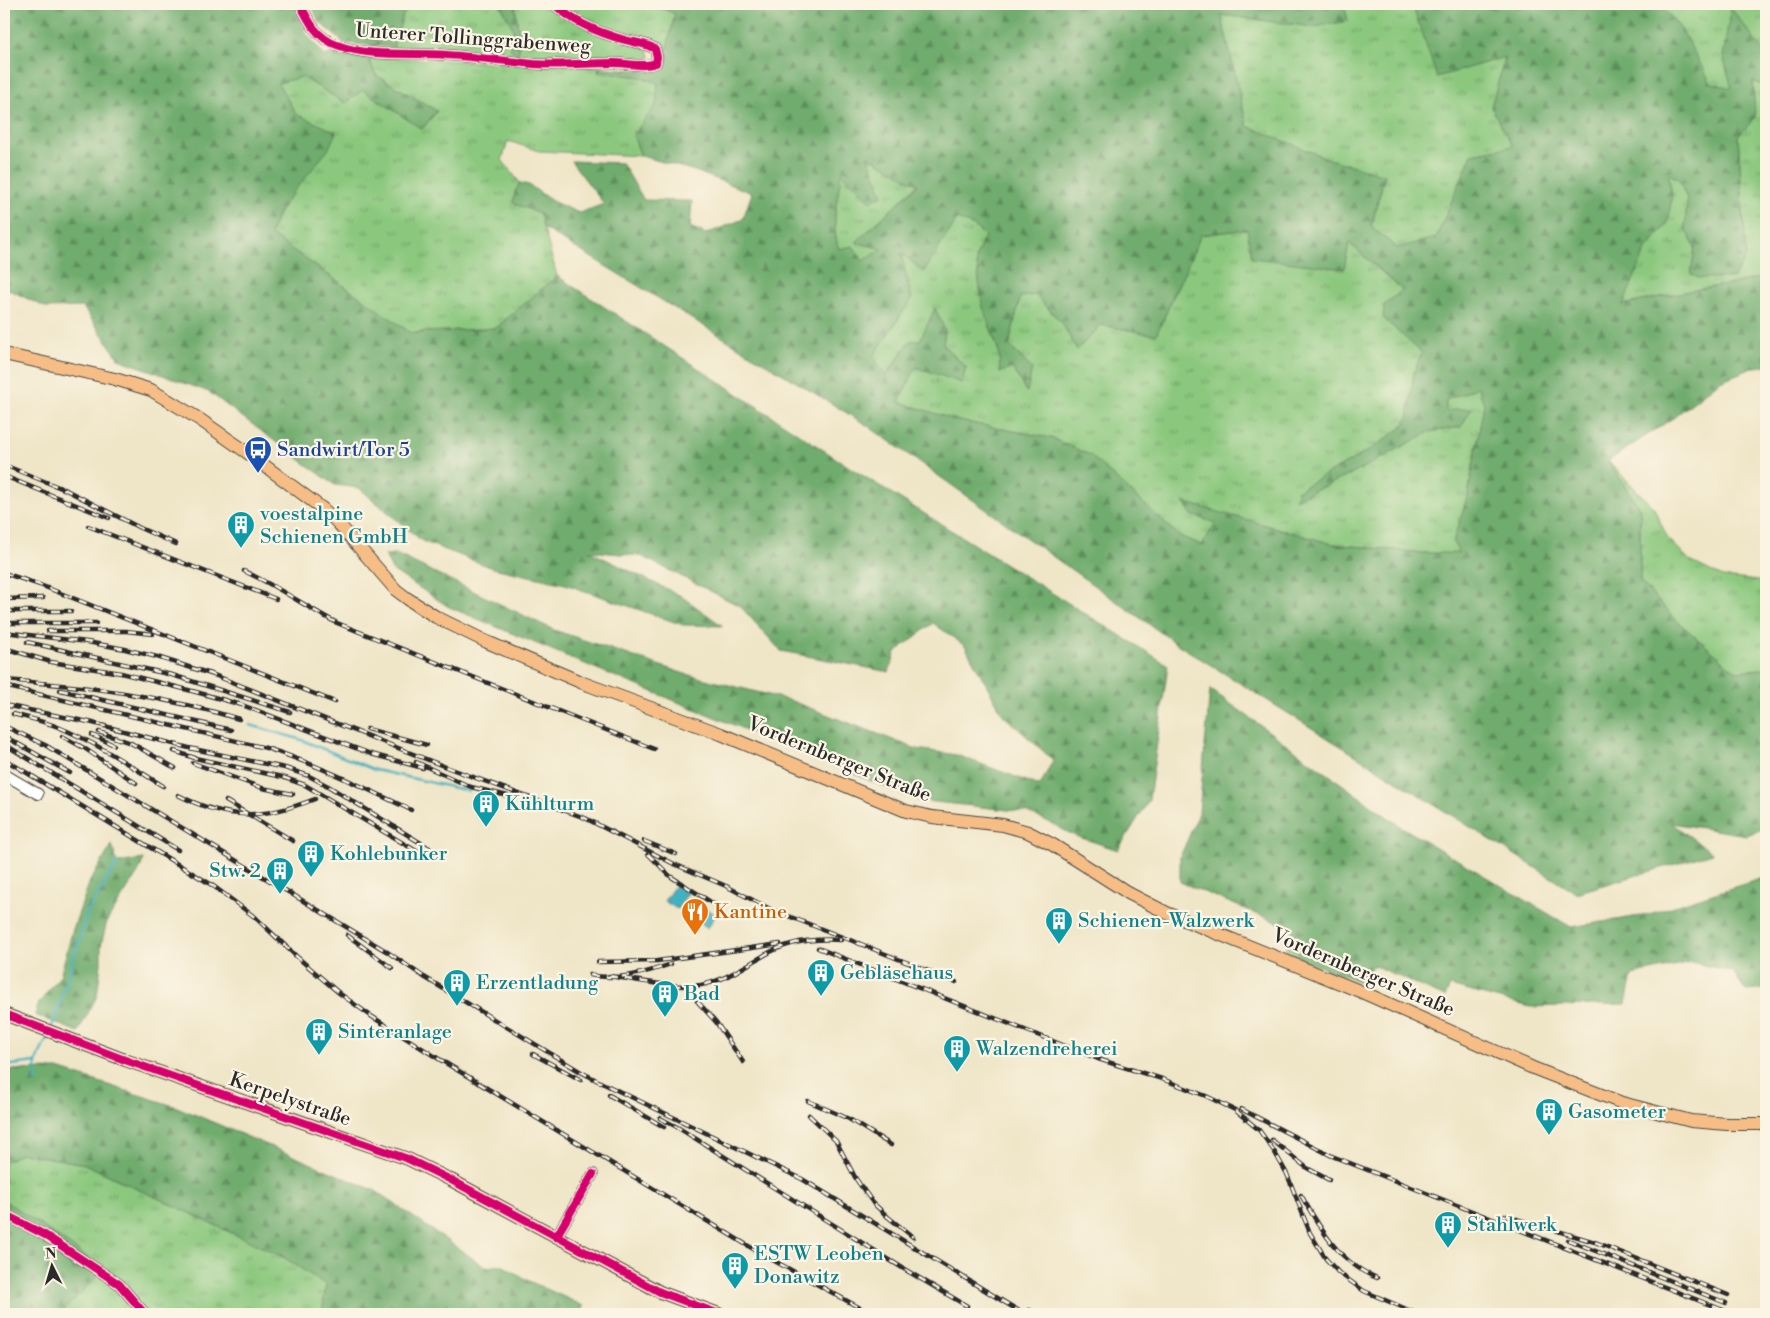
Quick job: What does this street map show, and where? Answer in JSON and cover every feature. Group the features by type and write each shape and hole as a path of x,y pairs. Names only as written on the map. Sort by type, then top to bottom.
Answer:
{"main road":[{"name":"Vordernberger Straße","path":"4,354 115,379 151,390 220,433 323,509 354,541 385,579 408,599 436,617 487,642 583,683 721,734 906,811 932,817 1003,825 1028,832 1148,904 1362,992 1533,1068 1622,1103 1691,1121 1727,1124 1766,1124"},
{"name":"Kerpelystraße","path":"4,1014 69,1037 124,1060 408,1159 444,1176 660,1292 719,1314"}],"street":[{"name":"Unterer Tollinggrabenweg","path":"300,4 306,17 320,37 336,45 357,51 446,55 535,64 578,65 616,63 649,66 656,63 655,49 648,44 616,38 591,29 572,18 554,4"},
{"path":"4,774 38,794"},
{"path":"556,1237 593,1174"},
{"path":"4,1214 45,1235 119,1284 145,1314"}],"green space":[{"path":"10,4 295,4 305,32 325,56 337,51 368,57 376,75 437,111 422,129 363,90 345,103 302,77 278,83 296,114 336,132 328,150 279,212 270,234 411,333 496,328 557,276 854,470 1168,665 1149,800 1118,850 1073,835 1026,812 917,800 449,607 392,570 385,555 396,554 554,630 685,674 789,700 917,749 957,755 1040,786 1053,760 1003,715 965,646 933,623 896,652 889,672 781,651 740,606 641,556 589,551 681,596 723,626 683,625 565,584 493,568 422,541 359,488 335,485 209,392 119,359 83,307 47,308 7,289 4,285 4,22"},
{"path":"311,4 411,4 403,15 393,47 344,43 319,22"},
{"path":"411,4 500,4 514,30 510,49 519,37 515,4 549,4 553,8 643,47 649,51 650,58 646,62 583,62 395,51 393,47 403,15"},
{"path":"500,4 515,4 519,52 515,53 510,49 514,30"},
{"path":"559,4 633,4 675,13 666,53 660,53 581,21"},
{"path":"633,4 1344,4 1348,21 1314,27 1221,15 1247,126 1329,159 1385,175 1371,226 1397,248 1436,238 1472,154 1513,146 1491,107 1505,57 1437,77 1412,4 1659,4 1681,29 1711,83 1732,88 1723,56 1731,8 1766,55 1766,87 1753,81 1755,118 1738,136 1746,256 1734,278 1698,278 1691,274 1695,247 1685,229 1687,199 1679,179 1668,174 1672,194 1668,223 1646,249 1623,305 1766,276 1766,366 1755,367 1720,381 1673,418 1608,461 1640,509 1640,581 1678,622 1735,671 1766,669 1766,828 1746,835 1671,823 1713,853 1576,893 1177,644 865,424 543,228 540,214 513,203 515,192 520,183 529,185 552,201 579,213 604,204 571,161 622,163 644,200 692,201 690,227 706,234 743,219 752,193 695,171 641,156 633,135 656,105 658,83 641,77 598,72 599,67 655,72 665,65 675,14 665,9","holes":["868,156 918,185 856,242 882,249 863,261 853,246 839,249 836,240 835,221 841,173 871,201 883,195","957,219 974,226 985,236 976,257 982,304 999,352 1000,373 1012,367 1027,392 1032,369 1009,345 1020,297 1035,295 1062,323 1077,350 1101,325 1156,335 1201,235 1247,229 1252,258 1344,269 1349,243 1403,290 1384,305 1383,318 1422,353 1414,372 1408,419 1401,428 1367,452 1296,491 1298,494 1295,499 1352,474 1429,432 1461,427 1472,408 1446,411 1446,400 1478,387 1484,404 1468,495 1453,542 1459,553 1423,553 1333,544 1183,502 1192,515 1216,523 1202,545 1179,536 1090,455 1051,438 959,421 899,402 916,367 962,383 966,367 943,345 945,330 935,308 920,340 910,341 886,376 873,356 912,299 901,253 924,272"]},
{"path":"1344,4 1412,4 1437,77 1506,56 1491,107 1514,147 1472,154 1436,238 1397,248 1371,227 1385,175 1329,159 1247,126 1221,15 1314,27 1347,21"},
{"path":"1659,4 1766,4 1766,55 1731,9 1723,56 1733,89 1711,84 1681,29"},
{"path":"368,57 599,67 598,72 641,77 658,83 657,105 633,135 641,156 539,151 508,141 502,160 520,183 515,192 540,214 557,276 496,328 411,333 270,234 279,212 290,196 296,114 277,83 302,77 345,103 363,90 422,129 437,111 376,75"},
{"path":"1753,80 1766,87 1766,276 1622,305 1646,249 1668,223 1672,194 1668,173 1679,179 1687,199 1685,229 1695,247 1691,274 1746,256 1738,135 1755,118"},
{"path":"867,156 918,184 857,242 883,249 863,262 839,249 836,240 835,221 841,173 871,201"},
{"path":"957,219 974,226 985,236 976,257 982,304 999,352 1000,373 1012,367 1026,392 1032,369 1009,345 1020,297 1035,295 1062,323 1077,350 1101,325 1156,335 1201,235 1247,229 1344,268 1349,243 1403,291 1384,305 1422,353 1414,372 1408,419 1401,428 1367,452 1297,491 1298,494 1295,499 1352,474 1429,432 1461,427 1446,411 1446,400 1478,387 1484,404 1468,495 1453,542 1460,554 1423,553 1333,544 1291,533 1192,515 1216,523 1202,545 1179,536 1090,455 1051,438 959,421 899,402 916,366 962,383 966,367 943,345 945,330 935,309 920,340 910,341 886,377 873,356 912,299 900,252 924,272"},
{"path":"1608,461 1654,508 1667,537 1690,561 1723,577 1758,581 1766,580 1766,669 1735,671 1678,622 1640,581 1640,509"},
{"path":"1210,689 1400,826 1571,927 1646,915 1766,877 1766,989 1746,991 1733,972 1691,962 1632,975 1626,1004 1530,1007 1450,986 1445,997 1373,965 1363,983 1284,953 1293,929 1180,882 1180,857 1199,813"},
{"path":"112,845 117,863 144,859 138,873 107,921 101,946 97,996 78,1032 35,1015 39,1003 60,976 73,929 90,881"},
{"path":"58,1069 177,1107 376,1191 485,1267 502,1265 529,1281 584,1306 580,1314 322,1314 326,1285 285,1258 85,1164 22,1153 4,1162 4,1070"},
{"path":"22,1153 85,1164 285,1258 326,1285 322,1314 60,1314 104,1269 4,1200 4,1162"},
{"path":"4,1200 104,1269 60,1314 4,1314"}],"water":[{"path":"676,884 688,893 677,909 664,901"},
{"path":"693,900 716,915 708,928 684,912"}],"waterway":[{"path":"250,725 299,739 375,770 469,791"},
{"path":"51,1029 88,911 117,863"},
{"path":"4,1066 36,1062 48,1036"},
{"path":"36,1062 36,1081"}],"railway":[{"path":"4,465 66,490 140,528 176,544"},
{"path":"4,476 109,518"},
{"path":"88,526 276,599"},
{"path":"244,571 337,623 654,749"},
{"path":"4,573 40,585 335,702"},
{"path":"4,599 43,598"},
{"path":"4,611 71,611"},
{"path":"4,623 96,623"},
{"path":"48,631 126,631 153,634"},
{"path":"4,632 87,642 125,649 214,675 446,767 585,818 674,864 726,886 770,909 863,945"},
{"path":"27,642 172,675 290,712"},
{"path":"4,648 51,662 121,673 242,705 371,754 423,768"},
{"path":"4,680 64,685 123,693 180,704 239,719"},
{"path":"4,686 266,748 357,784 411,810"},
{"path":"60,690 231,730"},
{"path":"4,705 89,722 189,748 285,768 309,776 429,848"},
{"path":"13,714 47,723 72,733 112,754 163,786"},
{"path":"4,726 45,745 386,951 424,977 581,1072 802,1179 1024,1314"},
{"path":"367,729 427,745"},
{"path":"99,732 131,743 175,768"},
{"path":"92,735 114,745"},
{"path":"4,736 70,773"},
{"path":"62,736 84,748 136,783"},
{"path":"4,744 178,850"},
{"path":"174,751 195,758 282,777 305,785 423,855"},
{"path":"4,759 212,885 256,918 339,993 371,1016 760,1253 871,1314"},
{"path":"416,762 471,787 512,797"},
{"path":"193,763 262,788 293,794"},
{"path":"178,795 214,809 246,814 279,810 315,799"},
{"path":"226,801 293,841"},
{"path":"644,841 676,854"},
{"path":"648,854 670,876 720,908"},
{"path":"347,935 392,968"},
{"path":"609,976 668,985 701,985 725,977 781,947 811,940 841,940"},
{"path":"858,943 956,982"},
{"path":"598,962 657,961 780,944"},
{"path":"818,948 1098,1059 1162,1079 1206,1096 1235,1110 1259,1130 1274,1151 1287,1174 1310,1233 1326,1259 1339,1273 1364,1291 1418,1314"},
{"path":"590,975 621,977 671,964"},
{"path":"697,1001 716,1022 743,1062"},
{"path":"533,1054 581,1080"},
{"path":"609,1095 664,1127"},
{"path":"808,1101 849,1119 891,1145"},
{"path":"1241,1109 1332,1156 1723,1310"},
{"path":"809,1115 836,1141 856,1179 873,1203 913,1237"},
{"path":"660,1118 967,1306"},
{"path":"1272,1140 1307,1168 1329,1180"},
{"path":"1301,1195 1323,1232 1341,1254 1377,1278"},
{"path":"1503,1215 1595,1242 1728,1295"},
{"path":"1568,1240 1726,1303"},
{"path":"1029,1310 1041,1314"}],"cycle path":[{"path":"300,4 310,23 324,38 337,45 364,52 447,55 544,65 614,63 641,65 656,63 657,57 655,49 652,47 596,31 570,17 554,4"},
{"path":"4,1014 125,1060 408,1159 660,1292 719,1314"},
{"path":"556,1237 593,1174"},
{"path":"4,1214 45,1235 119,1284 145,1314"}],"place":[{"name":"Sandwirt/Tor 5","path":"258,474"},
{"name":"voestalpine Schienen GmbH","path":"241,549"},
{"name":"Kühlturm","path":"486,828"},
{"name":"Kohlebunker","path":"311,878"},
{"name":"Stw. 2","path":"280,895"},
{"name":"Kantine","path":"695,936"},
{"name":"Schienen-Walzwerk","path":"1059,945"},
{"name":"Gebläsehaus","path":"821,997"},
{"name":"Erzentladung","path":"457,1007"},
{"name":"Bad","path":"665,1018"},
{"name":"Sinteranlage","path":"319,1056"},
{"name":"Walzendreherei","path":"957,1073"},
{"name":"Gasometer","path":"1549,1136"},
{"name":"Stahlwerk","path":"1448,1249"},
{"name":"ESTW Leoben Donawitz","path":"735,1290"}]}
